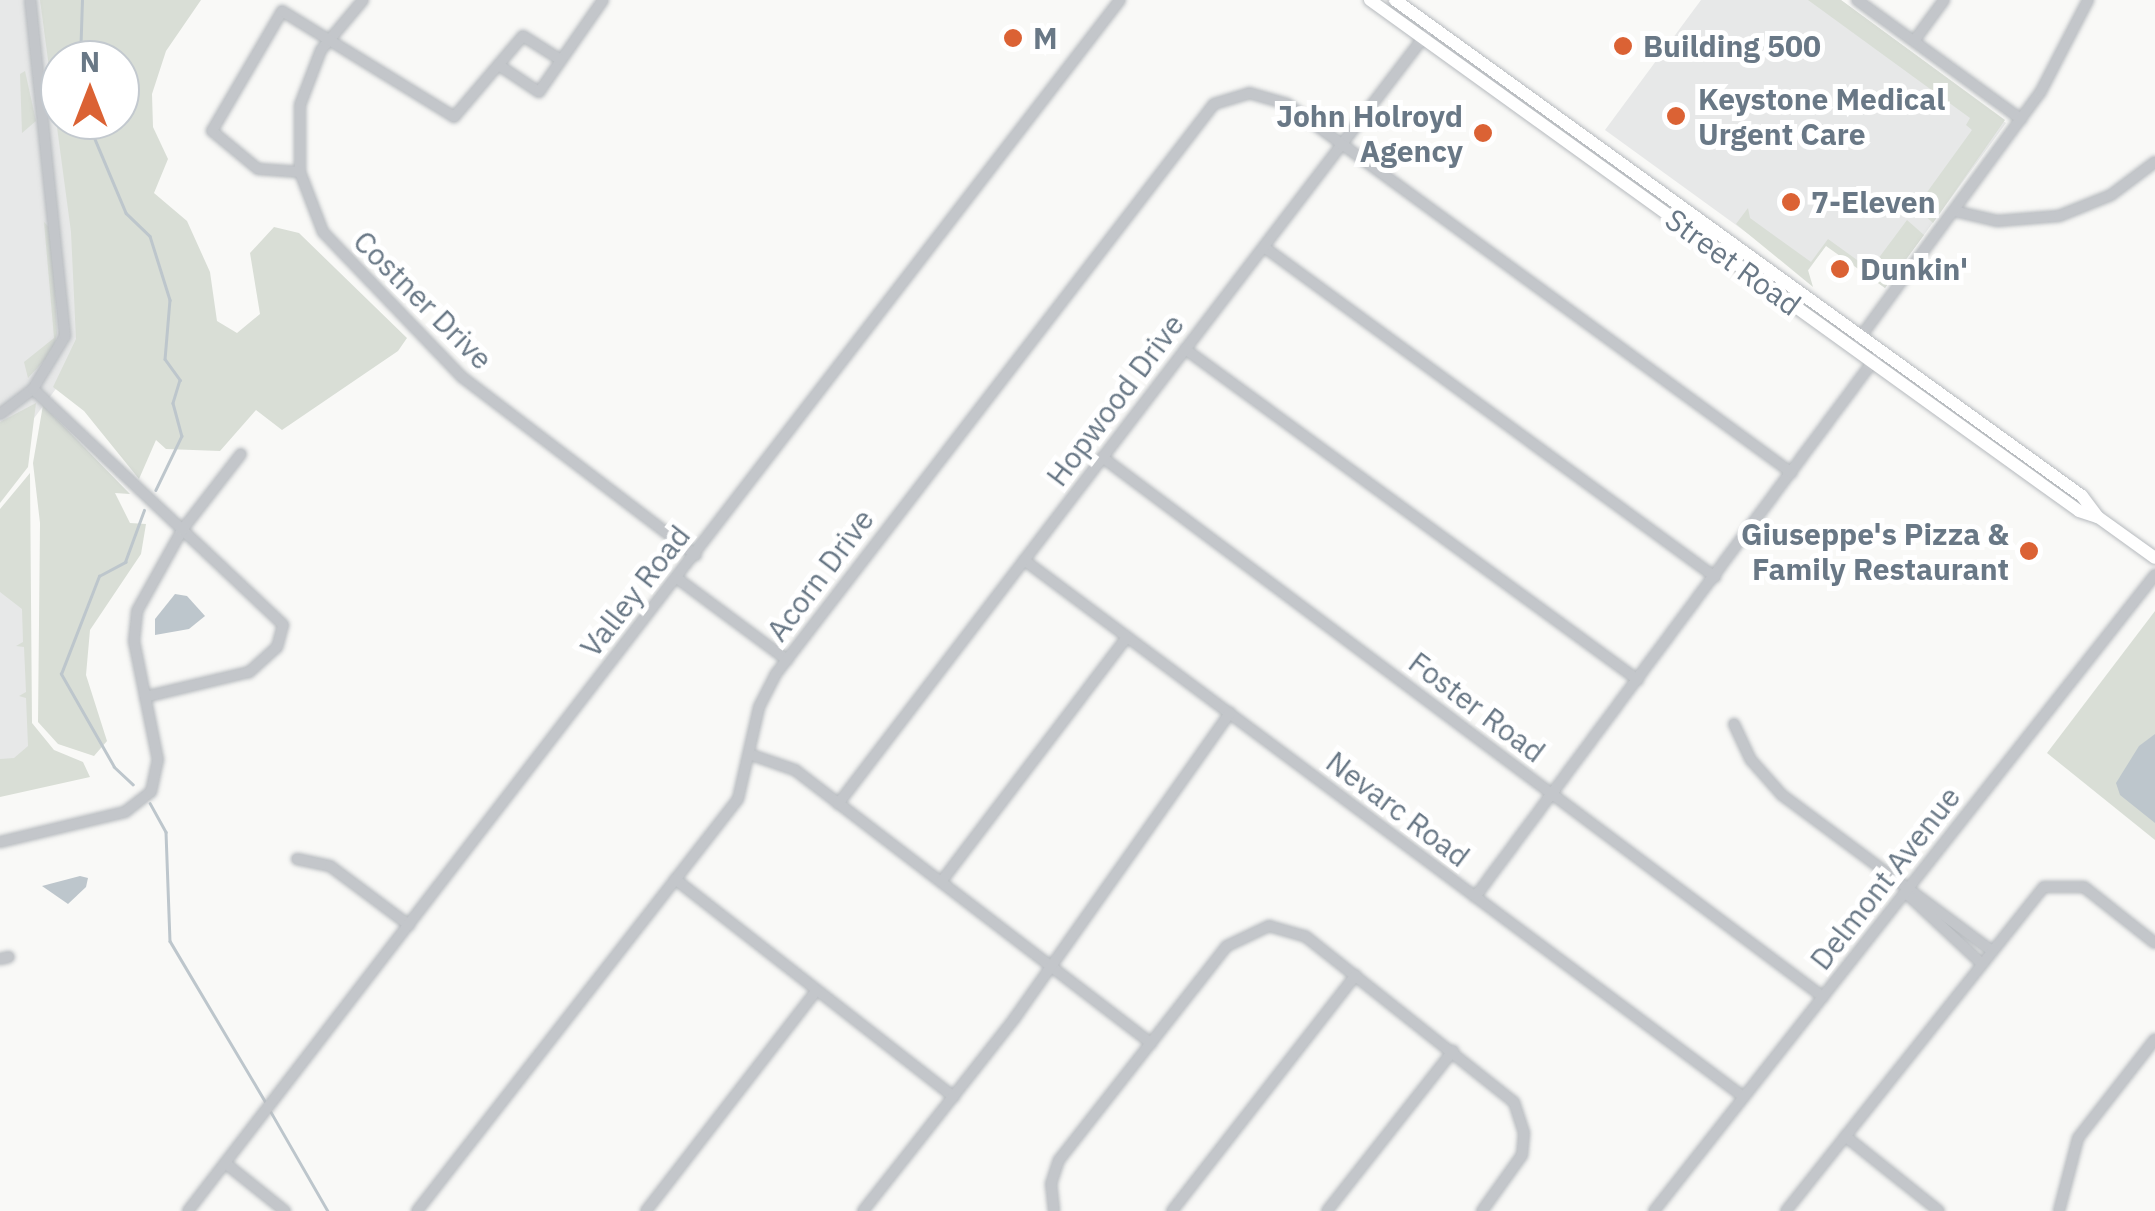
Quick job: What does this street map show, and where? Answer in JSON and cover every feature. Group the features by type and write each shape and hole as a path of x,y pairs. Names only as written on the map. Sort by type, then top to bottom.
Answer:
{"main road":[{"name":"Street Road","path":"1370,0 1428,32 1857,342 2079,511 2098,517 2155,558"},
{"name":"Street Road","path":"1395,0 1428,32"}],"street":[{"path":"0,414 34,389 61,353 65,336 30,0"},
{"name":"Costner Drive","path":"363,0 327,41 300,105 300,172 330,243 422,340 696,555"},
{"path":"500,66 539,92 603,0"},
{"name":"Valley Road","path":"188,1211 1120,0"},
{"path":"1857,0 2021,119"},
{"path":"1914,41 1944,0"},
{"path":"1857,342 2021,119 2088,0"},
{"path":"300,172 258,169 214,138 212,125 282,11 454,117 523,36 561,60"},
{"name":"Hopwood Drive","path":"838,804 1428,32"},
{"name":"Acorn Drive","path":"417,1211 738,799 764,694 787,660 1207,110 1235,95 1270,96 1342,144 1792,473"},
{"path":"1954,211 1997,221 2059,216 2111,195 2155,162"},
{"path":"1264,247 1715,576"},
{"path":"1185,349 1638,680"},
{"path":"1475,898 1877,357"},
{"path":"34,389 182,530 273,609 283,633 250,672 145,697"},
{"path":"0,842 125,812 152,792 158,760 134,641 137,612 182,530 241,454"},
{"name":"Foster Road","path":"1102,457 1823,997"},
{"name":"Nevarc Road","path":"1024,560 1744,1098"},
{"name":"Delmont Avenue","path":"1654,1211 2155,575"},
{"path":"678,579 787,660"},
{"path":"940,882 1127,637"},
{"path":"863,1211 1051,966 1230,713"},
{"path":"1734,724 1774,787 1906,892 1991,950"},
{"path":"749,754 782,763 1151,1043"},
{"path":"297,859 325,863 410,925"},
{"path":"676,879 954,1097"},
{"path":"1786,1211 2036,892 2067,882 2084,887 2155,943"},
{"path":"1906,892 1922,915 1981,963"},
{"path":"1054,1211 1051,1184 1059,1160 1237,937 1269,926 1300,932 1506,1093 1520,1113 1522,1155 1482,1211"},
{"path":"1172,1211 1356,975"},
{"path":"646,1211 817,990"},
{"path":"2059,1211 2062,1178 2078,1138 2155,1039"},
{"path":"1327,1211 1453,1051"},
{"path":"1845,1136 1939,1211"},
{"path":"225,1163 285,1211"}],"shaded area":[{"path":"0,0 57,0 58,40 40,40 40,140 63,140 96,335 20,437 0,440"},
{"path":"40,0 201,0 166,51 152,94 153,127 168,159 154,193 187,221 210,272 217,321 237,333 260,314 250,253 274,227 299,233 407,338 398,351 282,430 256,410 220,451 166,449 156,440 139,479 84,411 53,387 76,339 71,232 59,140 140,140 140,40 45,40"},
{"path":"1701,0 1841,0 2006,123 1885,288 1826,245 1805,275 1605,130"},
{"path":"1808,0 1841,0 2005,120 1933,223 1911,203 1918,192 1925,195 1972,130 1966,125 1970,118"},
{"path":"25,71 36,121 22,133 20,74"},
{"path":"1748,208 1750,218 1811,262 1828,239 1864,265 1869,259 1875,263 1907,220 1924,235 1885,288 1826,246 1808,270 1813,287 1736,224"},
{"path":"44,222 52,230 57,334 53,351 28,378 24,362 54,338"},
{"path":"36,403 28,467 0,503 0,422"},
{"path":"43,405 130,494 115,493 130,523 146,524 141,554 90,630 86,675 107,741 94,756 58,744 38,722 40,523 33,463"},
{"path":"30,473 32,723 54,750 83,762 90,777 0,797 0,759 14,758 28,746 26,698 19,696 26,692 24,647 16,646 23,642 22,609 0,592 0,509"},
{"path":"24,557 32,767 0,774 0,558"},
{"path":"175,594 187,596 205,616 189,629 155,635 155,619"},
{"path":"2155,611 2155,840 2047,753"},
{"path":"2155,734 2155,823 2120,795 2116,783 2139,746"},
{"path":"80,876 88,878 86,887 68,904 42,886"}],"waterway":[{"path":"81,40 82,0"},
{"path":"95,140 126,213 150,236 170,300 165,359 180,380 173,403 182,436 156,490"},
{"path":"133,785 114,767 61,674 99,576 125,562 144,510"},
{"path":"150,803 166,832 170,941 265,1101"},
{"path":"271,1112 328,1211"}],"place":[{"name":"M","path":"1013,38"},
{"name":"Building 500","path":"1623,46"},
{"name":"Keystone Medical Urgent Care","path":"1676,116"},
{"name":"John Holroyd Agency","path":"1483,133"},
{"name":"7-Eleven","path":"1791,202"},
{"name":"Dunkin'","path":"1840,269"},
{"name":"Giuseppe's Pizza & Family Restaurant","path":"2029,551"}]}
